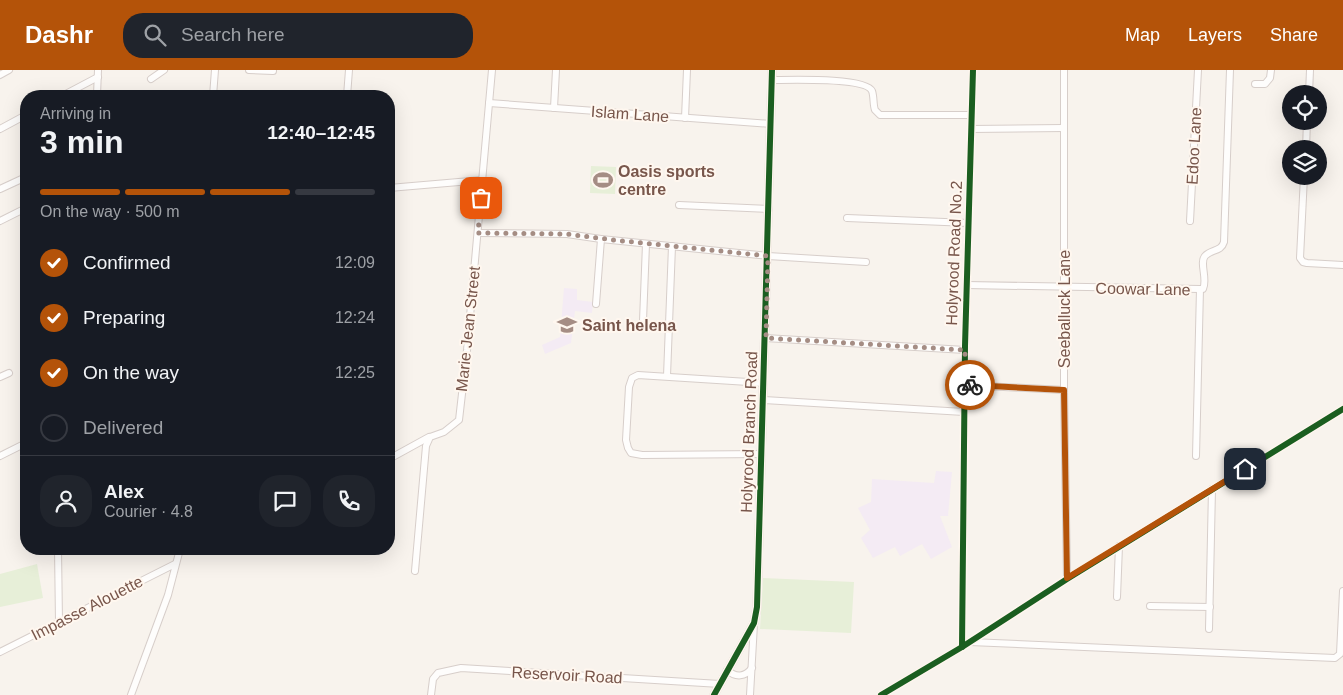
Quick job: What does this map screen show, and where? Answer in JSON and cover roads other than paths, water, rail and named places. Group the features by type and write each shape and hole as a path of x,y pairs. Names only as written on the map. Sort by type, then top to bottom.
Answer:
{"street":[{"path":"0,75 9,70"},
{"path":"151,79 164,70"},
{"path":"213,90 215,70"},
{"path":"249,70 272,71"},
{"path":"347,90 349,70"},
{"name":"Marie Jean Street","path":"430,437 444,432 459,420 492,70"},
{"path":"554,108 556,70"},
{"path":"685,118 687,70"},
{"name":"Holyrood Branch Road","path":"714,695 754,623 757,607 772,70"},
{"name":"Holyrood Road No.2","path":"962,647 965,350 973,70"},
{"name":"Seeballuck Lane","path":"1064,70 1064,390 1067,578"},
{"name":"Edoo Lane","path":"1190,221 1198,70"},
{"path":"1196,456 1200,289 1205,284 1204,258 1206,255 1219,249 1224,242 1230,70"},
{"path":"1254,84 1265,84 1270,78 1271,70"},
{"path":"1309,85 1310,70"},
{"path":"97,90 98,74"},
{"path":"72,90 98,74"},
{"path":"772,80 854,82 867,86 872,91 875,110 880,114 972,115"},
{"name":"Islam Lane","path":"489,103 771,124"},
{"path":"0,129 20,118"},
{"path":"971,129 1064,128"},
{"path":"0,189 20,180"},
{"path":"395,187 482,180"},
{"path":"1304,185 1300,258 1303,262 1307,263 1343,264"},
{"path":"679,205 769,209"},
{"path":"0,221 20,211"},
{"path":"847,218 969,223"},
{"path":"478,233 547,233 768,256 866,262"},
{"path":"596,304 601,239"},
{"path":"643,321 646,244"},
{"path":"667,376 672,246"},
{"name":"Coowar Lane","path":"967,285 1200,289"},
{"path":"766,338 965,350"},
{"path":"0,377 9,373"},
{"path":"762,454 642,455 631,453 626,440 629,387 632,378 638,375 764,383"},
{"path":"965,385 1064,390"},
{"path":"764,400 964,412"},
{"path":"881,695 962,647 1067,578 1343,409"},
{"path":"395,455 430,437"},
{"path":"415,570 426,446 430,437"},
{"path":"0,456 20,446"},
{"path":"1209,629 1212,489"},
{"path":"1117,597 1119,546"},
{"path":"58,555 59,622"},
{"path":"131,695 168,595 178,555"},
{"name":"Impasse Alouette","path":"0,652 175,564"},
{"path":"969,642 1335,658 1340,654 1343,591"},
{"path":"1150,606 1210,607"},
{"path":"750,695 754,623"},
{"name":"Reservoir Road","path":"431,695 438,672 461,668 720,684"},
{"path":"727,670 740,676 748,673 752,668"}],"place":[{"name":"Oasis sports centre","path":"603,180"},
{"name":"Saint helena","path":"567,325"}]}
